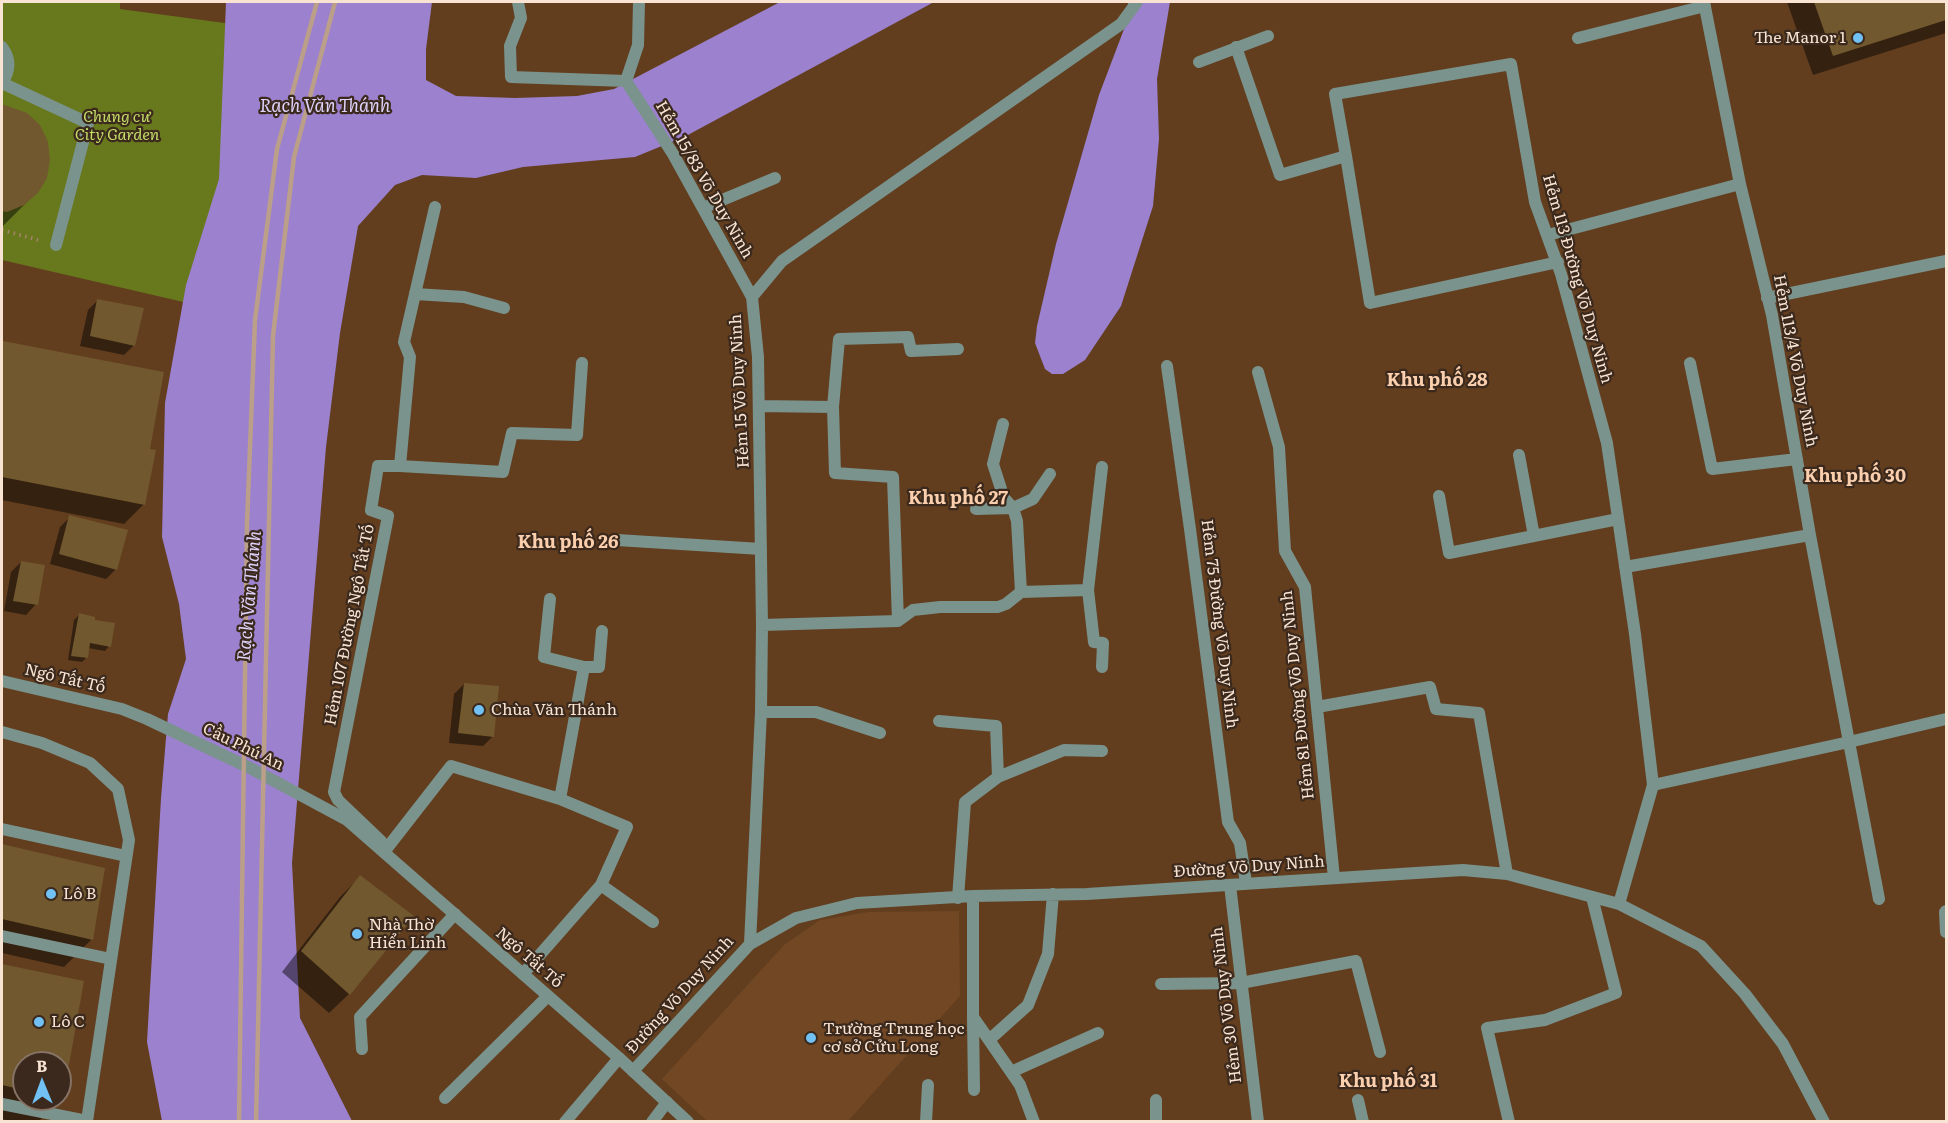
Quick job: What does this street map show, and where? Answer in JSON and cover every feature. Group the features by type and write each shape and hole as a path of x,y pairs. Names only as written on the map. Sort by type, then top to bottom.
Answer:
{"street":[{"path":"518,2 520,18 510,46 512,77 626,81 638,45 639,2"},
{"name":"Hẻm 15 Võ Duy Ninh","path":"750,944 761,712 762,624 758,357 752,297 782,261 1121,24 1137,2"},
{"path":"1578,38 1705,4"},
{"name":"Hẻm 113/4 Võ Duy Ninh","path":"1705,4 1740,184 1767,298 1879,899"},
{"path":"1199,62 1268,36"},
{"path":"2,47 9,67 2,83 88,123 56,245"},
{"path":"1236,47 1280,175 1346,156 1370,303 1558,262"},
{"name":"Hẻm 113 Đường Võ Duy Ninh","path":"1346,156 1335,94 1511,64 1535,202 1558,262 1606,443 1625,567 1653,785 1619,904"},
{"name":"Hẻm 15/83 Võ Duy Ninh","path":"626,81 673,154 752,297"},
{"path":"704,208 775,178"},
{"path":"1548,235 1740,184"},
{"path":"435,207 404,342 410,357 400,466 503,472 512,433 577,435 582,363"},
{"path":"1767,298 1947,261"},
{"path":"415,294 464,297 504,308"},
{"path":"898,621 893,477 835,473 832,407 839,339 908,337 911,351 958,349"},
{"path":"1690,363 1712,469 1797,459"},
{"name":"Hẻm 75 Đường Võ Duy Ninh","path":"1167,366 1228,822 1240,843 1246,884"},
{"name":"Hẻm 81 Đường Võ Duy Ninh","path":"1258,372 1279,447 1285,550 1305,587 1334,878"},
{"path":"759,406 832,407"},
{"path":"1003,424 993,464 1004,498 1013,508 1017,520 1021,592"},
{"path":"1519,455 1534,536"},
{"name":"Hẻm 107 Đường Ngô Tất Tố","path":"384,852 381,841 338,800 334,792 388,516 371,510 378,466 400,466"},
{"path":"1102,467 1088,590 1094,642 1103,644 1102,667"},
{"path":"976,509 1013,508 1033,499 1050,474"},
{"path":"1439,496 1449,553 1618,519"},
{"path":"1625,567 1810,535"},
{"path":"617,540 761,549"},
{"path":"762,624 898,621 912,610 940,607 998,607 1021,592 1088,590"},
{"path":"550,599 544,657 584,667 599,667 602,631"},
{"path":"560,800 584,667"},
{"name":"Ngô Tất Tố","path":"2,681 122,709"},
{"path":"1317,707 1430,687 1436,709 1479,713 1507,874"},
{"name":"Cầu Phú An","path":"122,709 252,769 347,820"},
{"path":"761,712 816,712 880,734"},
{"path":"1653,785 1947,719"},
{"path":"939,721 996,726 998,777"},
{"path":"2,732 42,743 90,763 118,789 129,840 87,1121 2,1104"},
{"path":"958,898 966,802 998,777 1064,750 1102,751"},
{"path":"384,852 451,766 560,800 627,827 601,885 523,974"},
{"name":"Ngô Tất Tố","path":"347,820 619,1058 688,1122"},
{"path":"2,829 126,856"},
{"name":"Đường Võ Duy Ninh","path":"633,1071 750,944 796,918 857,903 1230,885 1463,870 1507,874 1619,904 1701,946 1745,994 1783,1044 1824,1122"},
{"path":"601,885 653,922"},
{"name":"Hẻm 30 Võ Duy Ninh","path":"1230,885 1258,1122"},
{"path":"989,1040 1028,1005 1048,954 1053,894"},
{"path":"973,896 974,1090"},
{"path":"1509,1122 1487,1028 1545,1020 1616,993 1592,897"},
{"path":"1947,911 1945,912 1947,932"},
{"path":"362,1049 360,1017 455,914"},
{"path":"2,936 111,959"},
{"path":"1161,984 1241,983 1356,961 1380,1052"},
{"path":"445,1098 548,996"},
{"path":"973,1017 1020,1085 1034,1122"},
{"path":"1011,1072 1098,1033"},
{"path":"565,1122 619,1058"},
{"path":"926,1122 928,1085"},
{"path":"1156,1100 1156,1122"},
{"path":"1358,1100 1363,1122"},
{"path":"652,1122 667,1102"}],"path":[{"path":"2,230 56,245"}],"shaded area":[{"name":"Trường Trung học cơ sở Cửu Long","path":"959,911 960,996 848,1121 707,1121 662,1079 784,945 820,920 868,912"}],"green space":[{"name":"Chung cư City Garden","path":"2,2 120,2 120,9 262,28 192,304 2,260"}],"water":[{"name":"Rạch Văn Thánh","path":"226,2 432,2 426,49 426,80 456,96 515,98 577,96 614,89 780,2 934,2 686,136 635,157 523,167 476,178 422,175 395,185 358,226 340,333 326,447 292,863 300,1018 352,1121 162,1121 147,1042 168,714 186,659 179,604 162,537 165,403 186,285 219,179"},
{"path":"1128,2 1170,2 1157,79 1159,139 1153,206 1121,306 1085,360 1063,374 1052,374 1045,369 1035,343 1037,326 1056,244 1099,95 1129,16"}],"building":[{"name":"The Manor 1","path":"1814,2 1946,2 1946,20 1833,56"},
{"path":"2,104 27,113 40,125 48,142 50,160 47,178 38,193 24,205 7,212 2,211"},
{"path":"97,299 144,308 135,346 90,336"},
{"path":"3,341 164,372 150,449 156,450 145,505 2,477"},
{"path":"69,515 128,530 117,570 59,554"},
{"path":"21,561 45,565 38,605 13,601"},
{"path":"79,613 95,617 95,620 115,623 111,647 90,643 88,658 71,656"},
{"name":"Chùa Văn Thánh","path":"464,683 499,686 494,737 458,733"},
{"name":"Lô B","path":"2,844 105,868 93,940 2,919"},
{"name":"Nhà Thờ Hiển Linh","path":"360,875 414,916 350,995 301,951"},
{"name":"Lô C","path":"2,964 84,981 71,1051 12,1051 12,1087 2,1085"}],"railway":[{"path":"239,1122 247,524 255,320 277,149 317,2"},
{"path":"256,1122 273,336 294,157 335,2"}],"place":[{"name":"The Manor 1","path":"1858,38"},
{"name":"Chùa Văn Thánh","path":"479,710"},
{"name":"Lô B","path":"51,894"},
{"name":"Nhà Thờ Hiển Linh","path":"357,934"},
{"name":"Lô C","path":"39,1022"},
{"name":"Trường Trung học cơ sở Cửu Long","path":"811,1038"}],"district":[{"name":"Khu phố 28","path":"1437,381"},
{"name":"Khu phố 30","path":"1855,477"},
{"name":"Khu phố 27","path":"958,499"},
{"name":"Khu phố 26","path":"568,543"},
{"name":"Khu phố 31","path":"1388,1082"}]}
